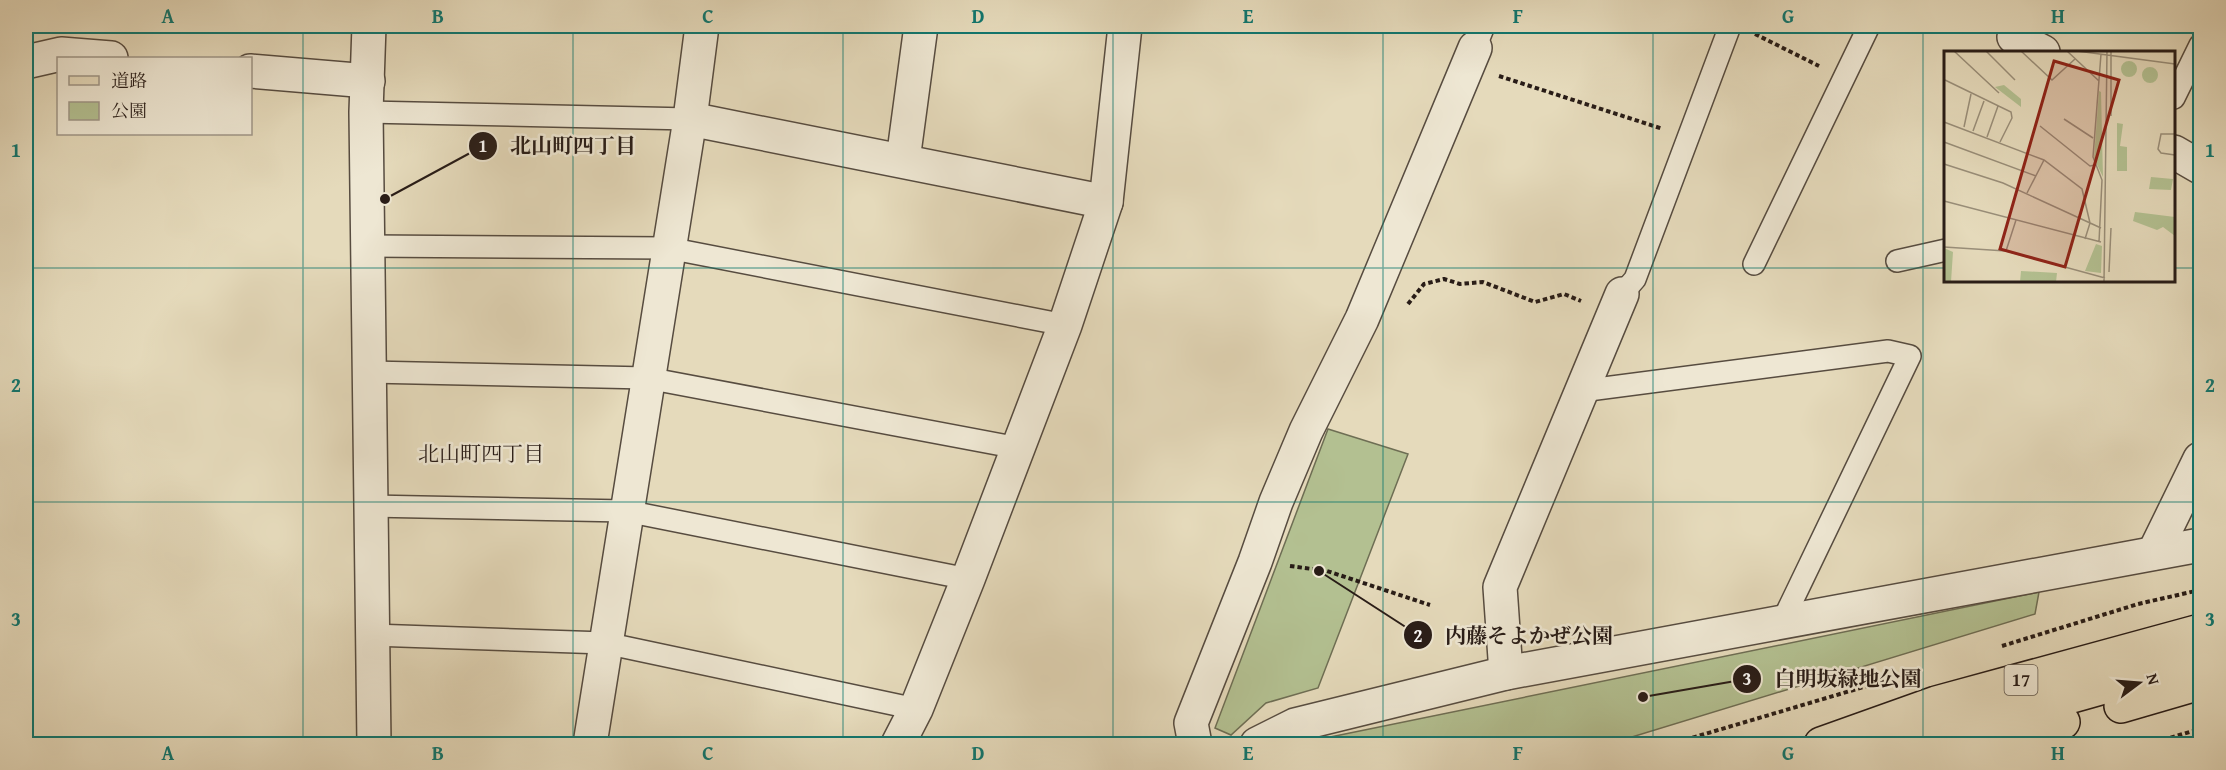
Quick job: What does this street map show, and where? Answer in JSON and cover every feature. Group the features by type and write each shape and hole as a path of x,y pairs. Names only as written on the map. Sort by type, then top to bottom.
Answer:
{"main road":[{"name":"17","path":"1833,741 1936,704 2200,631"},
{"name":"17","path":"1833,741 1941,728 1979,720 2200,658"},
{"path":"1985,744 2200,683"}],"street":[{"path":"369,26 368,246 374,744"},
{"path":"590,744 690,119 702,26"},
{"path":"903,160 921,26"},
{"path":"898,744 916,709 968,579 1065,325 1106,202 1125,26"},
{"path":"2020,26 2014,37 2041,51"},
{"path":"1195,744 1191,723 1255,562 1276,502 1306,431 1362,319 1476,46"},
{"path":"26,62 61,54 98,57"},
{"path":"252,71 367,97"},
{"path":"690,119 1106,202"},
{"path":"2175,153 2200,166"},
{"path":"1506,674 1500,587 1617,304"},
{"path":"2154,553 2200,459"},
{"path":"1257,744 1295,724 1506,674 2200,545"}],"lane":[{"path":"1754,264 1869,26"},
{"path":"1617,304 1635,279 1686,137 1739,28"},
{"path":"2175,96 2200,45"},
{"path":"367,97 690,119"},
{"path":"368,246 668,248 1065,325"},
{"path":"1898,261 1944,250"},
{"path":"1581,391 1888,351 1910,356 1782,622"},
{"path":"369,372 647,378 1018,448"},
{"path":"370,506 626,511 968,579"},
{"path":"372,635 605,643 916,709"}],"path":[{"path":"1739,28 1843,78"},
{"path":"1476,46 1686,137"},
{"path":"1362,319 1387,329 1424,284 1444,279 1460,284 1483,282 1535,302 1564,294 1617,304"},
{"path":"1255,562 1327,571 1430,605"},
{"path":"2149,744 2200,729"}],"green space":[{"path":"1328,429 1408,454 1318,688 1266,703 1231,735 1215,728"},
{"path":"2039,592 2035,614 1609,744 1296,744"}],"place":[{"name":"北山町四丁目","path":"385,199"},
{"name":"内藤そよかぜ公園","path":"1319,571"},
{"name":"白明坂緑地公園","path":"1643,697"}],"district":[{"name":"北山町四丁目","path":"481,454"}]}
